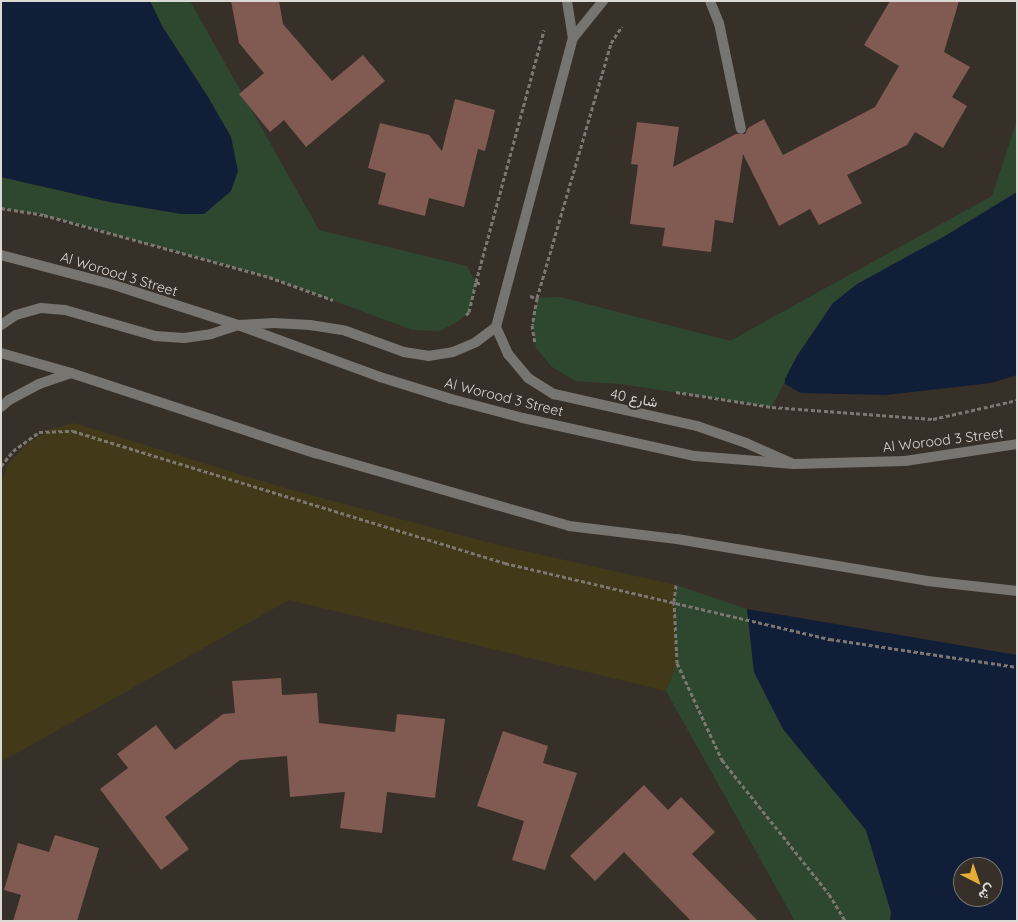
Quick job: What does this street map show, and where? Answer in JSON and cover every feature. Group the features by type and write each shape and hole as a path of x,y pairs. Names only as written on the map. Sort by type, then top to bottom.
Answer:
{"street":[{"path":"567,1 573,38"},
{"path":"1,325 16,315 42,308 64,310 155,336 193,336 211,334 238,325 274,323 310,325 346,331 404,352 428,356 453,352 476,342 496,326 573,38 603,1"},
{"path":"710,1 719,23 742,129"},
{"name":"Al Worood 3 Street","path":"1,255 111,284 238,325 380,377 523,418 695,456 794,464 905,461 1017,444"},
{"name":"شارع 40","path":"496,326 508,354 528,378 554,394 697,426 746,443 794,464"},
{"path":"1,353 71,373 316,453 569,526 677,539 918,579 1017,591"},
{"path":"1,407 9,400 39,384 71,373"}],"path":[{"path":"537,298 611,43 622,26"},
{"path":"476,282 545,28"},
{"path":"1,466 13,451 40,432 73,430 505,563 830,639 1017,667"},
{"path":"676,585 674,602 677,663 722,760 829,894 845,921"}],"green space":[{"path":"150,1 190,1 319,230 467,266 476,282 469,312 457,322 440,331 413,330 269,277 45,215 1,208 1,177 110,202 182,214 231,137 208,97 162,26"},
{"path":"1017,120 1017,192 945,236 891,265 833,303 797,356 772,407 620,384 575,381 552,367 536,348 532,325 537,298 560,297 730,341 992,196"},
{"path":"676,585 747,609 754,672 783,729 866,830 891,912 890,921 795,921 666,691 677,663 674,601"}],"sand":[{"path":"74,423 288,489 498,545 676,585 674,602 677,663 666,691 289,600 1,762 1,484 7,466 25,446 50,429"}],"water":[{"path":"1,1 150,1 162,26 208,97 231,137 238,171 231,191 204,214 182,214 110,202 1,177"},
{"path":"1017,192 1017,375 991,383 886,395 801,393 785,384 785,379 797,356 833,303 857,284 945,236"},
{"path":"747,609 1017,655 1017,919 1015,921 890,921 891,912 866,830 783,729 754,672"}],"building":[{"path":"231,1 279,1 283,24 332,81 363,55 385,81 306,147 284,120 270,132 239,94 264,73 239,43"},
{"path":"890,1 959,1 944,52 970,67 952,97 967,106 943,148 915,132 907,145 847,175 862,203 819,225 810,209 779,226 743,154 733,223 715,220 711,252 662,246 665,228 630,224 638,165 631,164 637,122 679,127 673,167 736,134 745,134 748,128 764,119 783,155 875,107 899,66 864,45"},
{"path":"455,99 495,110 485,151 478,149 464,207 429,198 425,216 378,204 386,173 368,168 380,123 429,135 442,151"},
{"path":"281,678 282,695 317,693 319,723 395,732 397,714 445,719 435,798 387,792 382,833 340,828 345,792 290,797 287,756 240,760 165,817 189,849 161,870 100,789 128,768 117,754 156,725 175,750 223,714 235,713 232,681"},
{"path":"503,731 548,746 543,763 577,773 545,870 512,860 524,821 477,806"},
{"path":"644,785 668,810 681,797 715,832 692,854 758,921 691,921 624,852 595,881 570,856"},
{"path":"55,835 99,848 77,921 13,921 21,895 4,890 18,843 49,852"}]}
